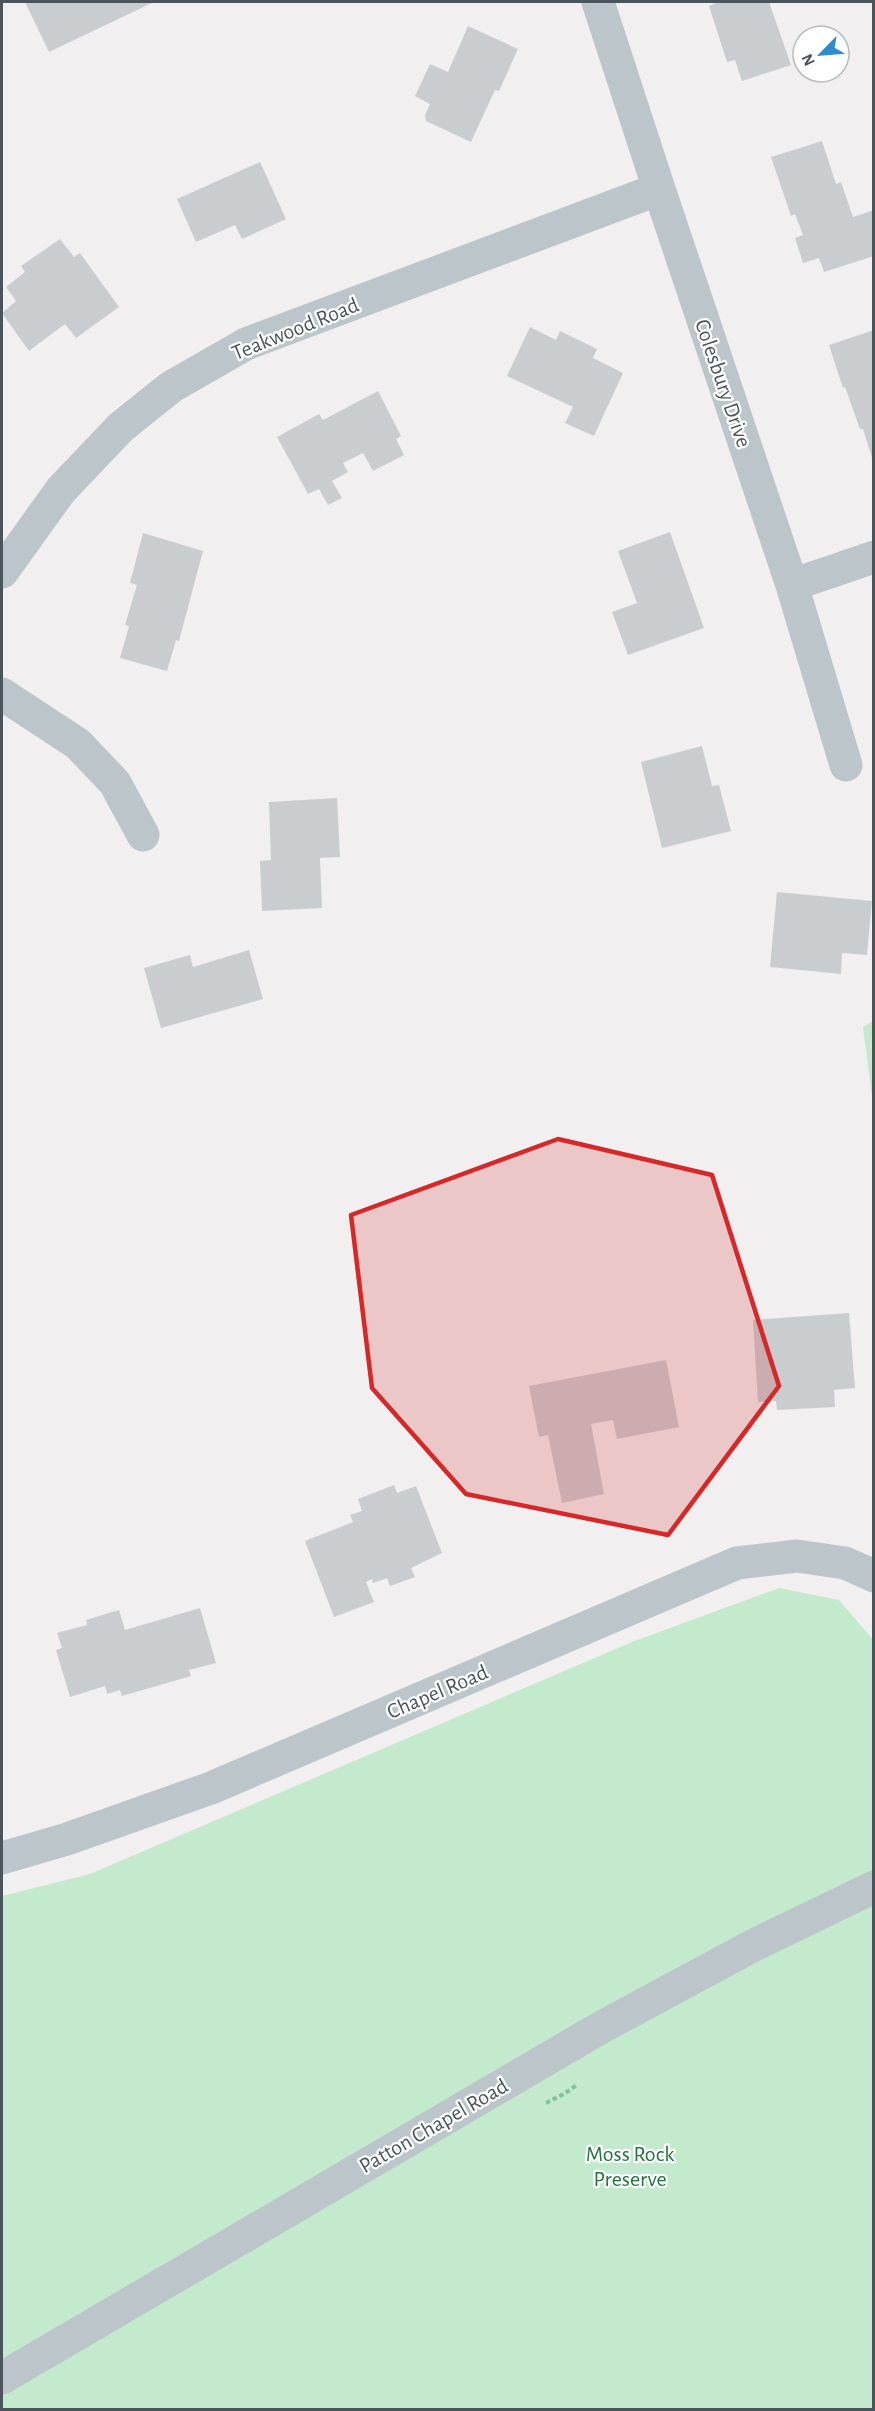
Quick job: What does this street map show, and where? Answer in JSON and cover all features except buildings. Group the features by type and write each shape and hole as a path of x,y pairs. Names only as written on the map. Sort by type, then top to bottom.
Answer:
{"street":[{"name":"Colesbury Drive","path":"598,2 792,585 846,765"},
{"name":"Teakwood Road","path":"2,572 62,489 121,427 171,387 246,344 659,189"},
{"path":"792,585 873,557"},
{"path":"2,694 78,744 115,783 143,835"},
{"name":"Chapel Road","path":"2,1858 67,1839 211,1788 737,1563 797,1556 845,1563 873,1576"},
{"name":"Patton Chapel Road","path":"2,2378 600,2028 754,1946 873,1887"}],"highlighted area":[{"path":"558,1139 712,1175 779,1386 668,1535 466,1494 372,1388 351,1215"}],"green space":[{"path":"873,1021 873,1105 863,1027"},
{"name":"Moss Rock Preserve","path":"779,1588 839,1600 874,1641 873,2409 2,2410 2,1896 90,1874 632,1642"}]}
